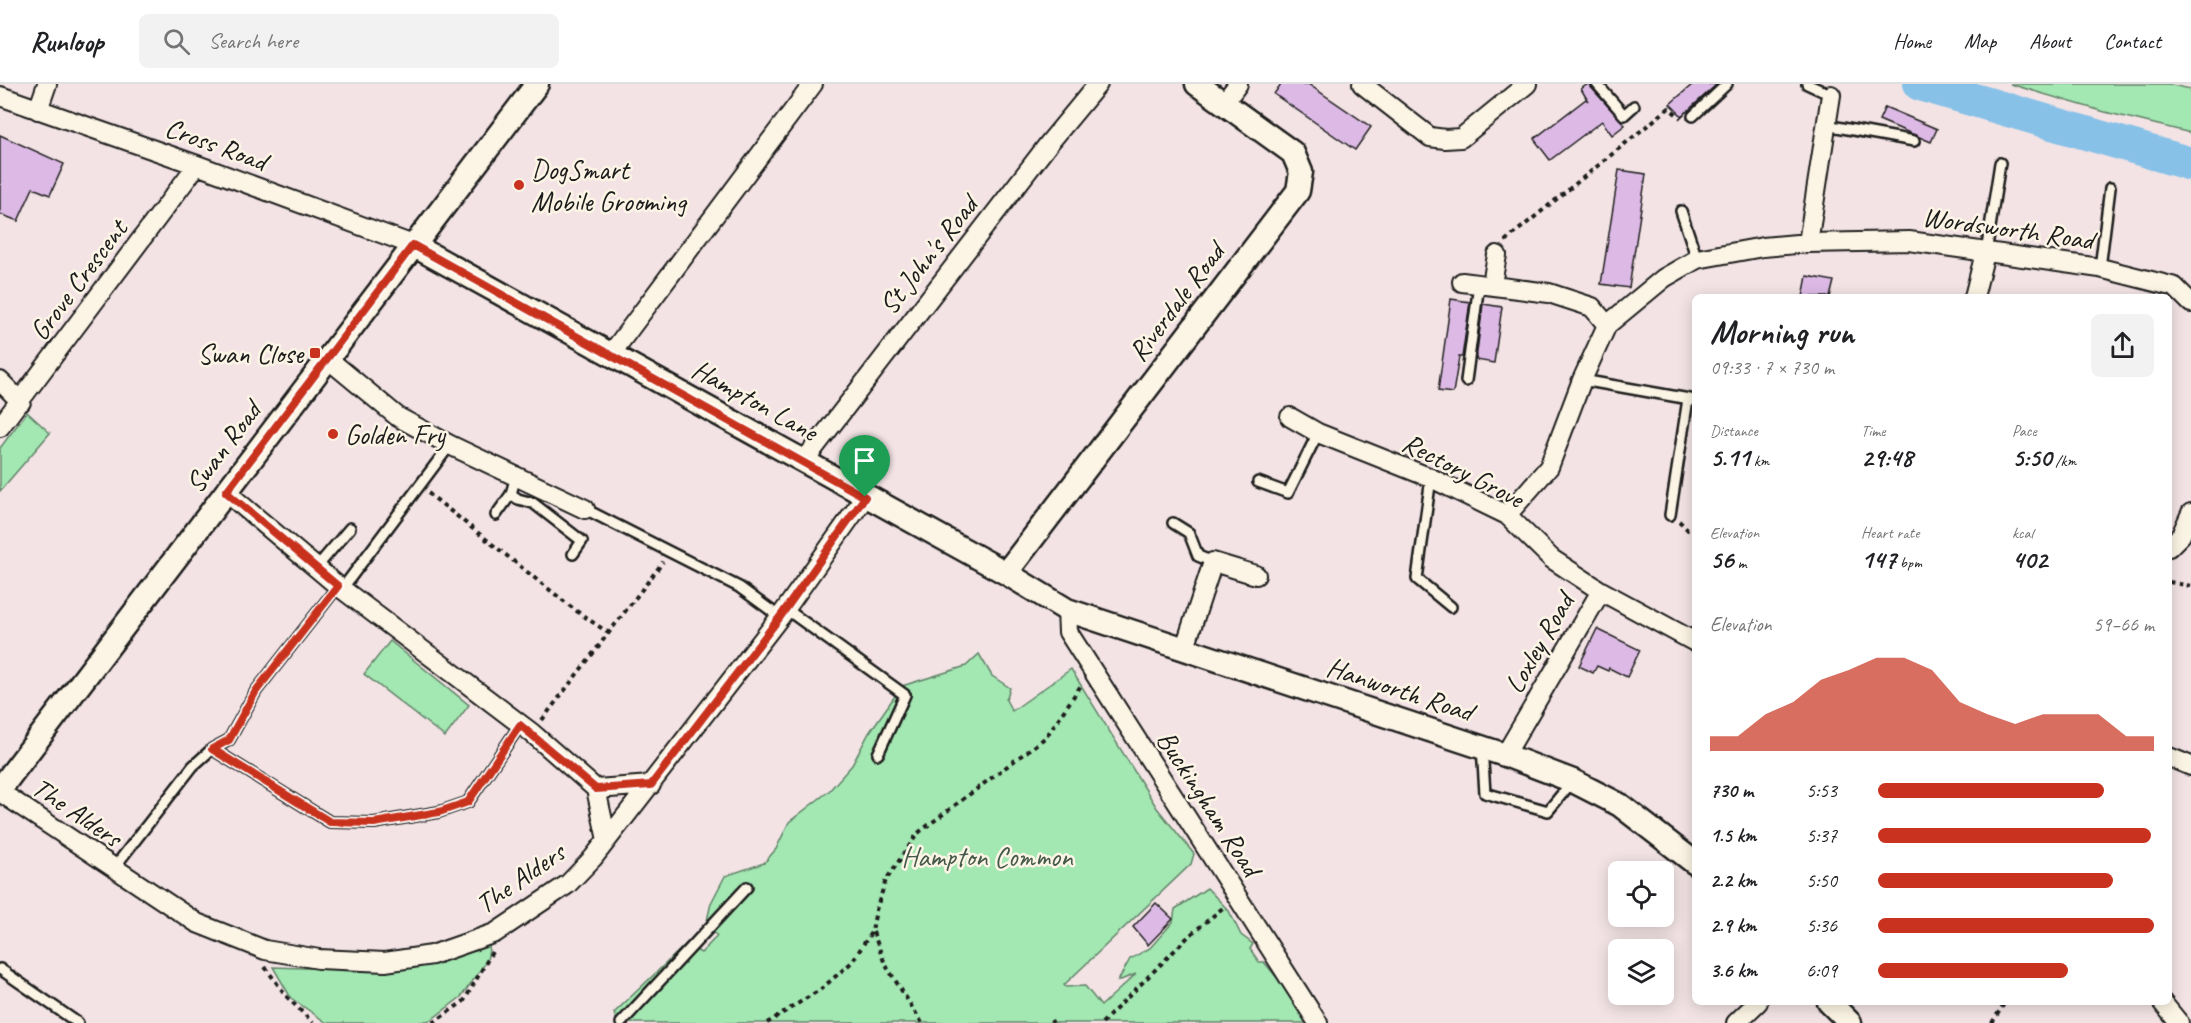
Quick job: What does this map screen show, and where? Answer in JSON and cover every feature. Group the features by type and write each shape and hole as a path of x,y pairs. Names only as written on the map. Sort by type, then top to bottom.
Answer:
{"street":[{"path":"38,110 47,84"},
{"name":"Swan Road","path":"0,790 537,84"},
{"path":"610,354 813,84"},
{"name":"St John's Road","path":"804,461 1050,142 1098,84"},
{"name":"Riverdale Road","path":"1006,573 1298,191 1301,172 1293,153 1197,84"},
{"path":"1224,104 1238,84"},
{"path":"1362,84 1430,137 1444,139 1461,138 1527,84"},
{"path":"1808,243 1831,95"},
{"name":"Cross Road","path":"0,96 197,165 413,245"},
{"name":"Grove Crescent","path":"0,427 197,165"},
{"name":"Wordsworth Road","path":"1507,515 1549,467 1582,380 1607,325 1664,278 1697,259 1763,247 1808,243 1909,242 2100,268 2175,286 2191,303"},
{"name":"Hampton Lane","path":"413,245 1006,573 1067,610"},
{"path":"1975,294 1985,254"},
{"path":"1497,255 1478,284 1549,293 1592,307 1607,325"},
{"path":"328,359 398,417 450,445 513,485 585,509"},
{"path":"0,381 21,402"},
{"name":"Rectory Grove","path":"1290,417 1318,433 1431,478 1507,515 1552,559 1601,591 1692,640"},
{"path":"226,492 340,588 526,729 596,789 607,840"},
{"name":"The Alders","path":"0,790 112,869 197,923 265,950 319,959 385,962 432,955 500,930 568,884 651,785 783,613 865,497"},
{"path":"2172,544 2181,535 2191,513"},
{"path":"1184,650 1213,562 1256,575"},
{"name":"Loxley Road","path":"1505,754 1601,591"},
{"name":"Hanworth Road","path":"1067,610 1505,754 1573,781 1620,805 1692,861"},
{"name":"Buckingham Road","path":"1067,610 1068,632 1318,1023"},
{"path":"2172,758 2190,761"},
{"path":"596,789 651,785"},
{"path":"1736,1023 1755,1005"},
{"path":"1832,1005 1850,1023"},
{"path":"2164,1005 2179,1023"}],"lane":[{"path":"1597,84 1624,116 1634,106"},
{"path":"1693,116 1727,84"},
{"path":"1807,84 1831,95"},
{"path":"1826,125 1914,141"},
{"path":"1985,254 2000,163"},
{"path":"2100,268 2110,188"},
{"path":"1681,211 1697,259"},
{"path":"1466,381 1478,284"},
{"path":"1582,380 1691,400 1670,515"},
{"path":"1258,482 1288,493 1318,433"},
{"path":"112,869 193,766 212,749 229,740 256,691 340,588 450,445"},
{"path":"1431,478 1417,579 1451,607"},
{"path":"496,515 513,485"},
{"path":"513,485 518,499 533,503 582,541 573,554"},
{"path":"585,509 739,587 783,613 905,695 878,754"},
{"path":"1173,523 1189,533 1197,556 1213,562"},
{"path":"316,568 350,528"},
{"path":"212,749 330,822 374,823 439,812 468,802 526,729"},
{"path":"1482,747 1485,793 1548,811 1573,781"},
{"path":"621,1023 747,887"},
{"path":"0,969 78,1023"}],"path":[{"path":"1497,255 1493,252 1670,108 1681,119 1693,116"},
{"path":"419,486 575,610 610,634"},
{"path":"526,729 610,634 671,552"},
{"path":"2172,583 2191,586"},
{"path":"767,1023 829,982 852,962 872,931 886,880 918,833 1046,737 1092,668"},
{"path":"1102,1023 1189,936 1238,896"},
{"path":"433,1023 464,1001 488,963 500,930"},
{"path":"872,931 885,964 922,1023"},
{"path":"265,950 262,963 287,997 313,1023"},
{"path":"1992,1023 2003,1005"}],"green space":[{"path":"2010,84 2167,84 2191,89 2191,133 2105,112"},
{"path":"27,412 50,433 0,491 0,448"},
{"path":"390,641 469,705 445,737 364,674"},
{"name":"Hampton Common","path":"979,654 992,676 1010,688 1006,700 1012,711 1071,669 1157,808 1194,854 1191,864 1064,985 1066,987 1085,986 1101,1006 1136,974 1118,981 1130,959 1150,948 1173,922 1175,909 1207,888 1229,911 1241,935 1253,944 1250,949 1259,962 1264,962 1278,979 1294,986 1312,1023 617,1023 614,1013 686,944 701,953 717,936 706,925 711,903 725,876 764,863 776,849 789,822 829,791 852,765 869,733 902,686 966,666"},
{"path":"490,943 487,961 461,997 431,1020 416,1023 327,1023 291,998 273,967 393,971"}],"building":[{"path":"1281,84 1308,84 1371,127 1355,150 1274,94"},
{"path":"1588,84 1625,125 1612,135 1602,121 1550,160 1534,139 1586,99 1588,101 1581,89"},
{"path":"1693,84 1717,84 1682,116 1670,104"},
{"path":"1885,107 1937,129 1931,142 1879,120"},
{"path":"0,135 64,164 50,195 33,188 18,221 0,214"},
{"path":"1619,170 1646,174 1629,288 1601,284"},
{"path":"1807,276 1834,281 1831,294 1804,294"},
{"path":"1451,299 1470,302 1462,357 1459,357 1453,393 1438,391"},
{"path":"1483,304 1502,307 1494,363 1476,360"},
{"path":"1597,629 1640,650 1627,677 1609,668 1608,671 1597,666 1593,673 1579,666"},
{"path":"1156,903 1173,919 1148,945 1133,927"}],"waterway":[{"path":"1920,84 2191,164"}],"place":[{"name":"DogSmart Mobile Grooming","path":"519,185"},
{"name":"Swan Close","path":"315,353"},
{"name":"Golden Fry","path":"333,434"}],"route":[{"path":"413,245 865,497 780,617 651,785 596,789 520,725 468,802 439,812 374,823 330,822 212,749 229,740 256,691 338,586 226,492 370,305 413,245"}]}
